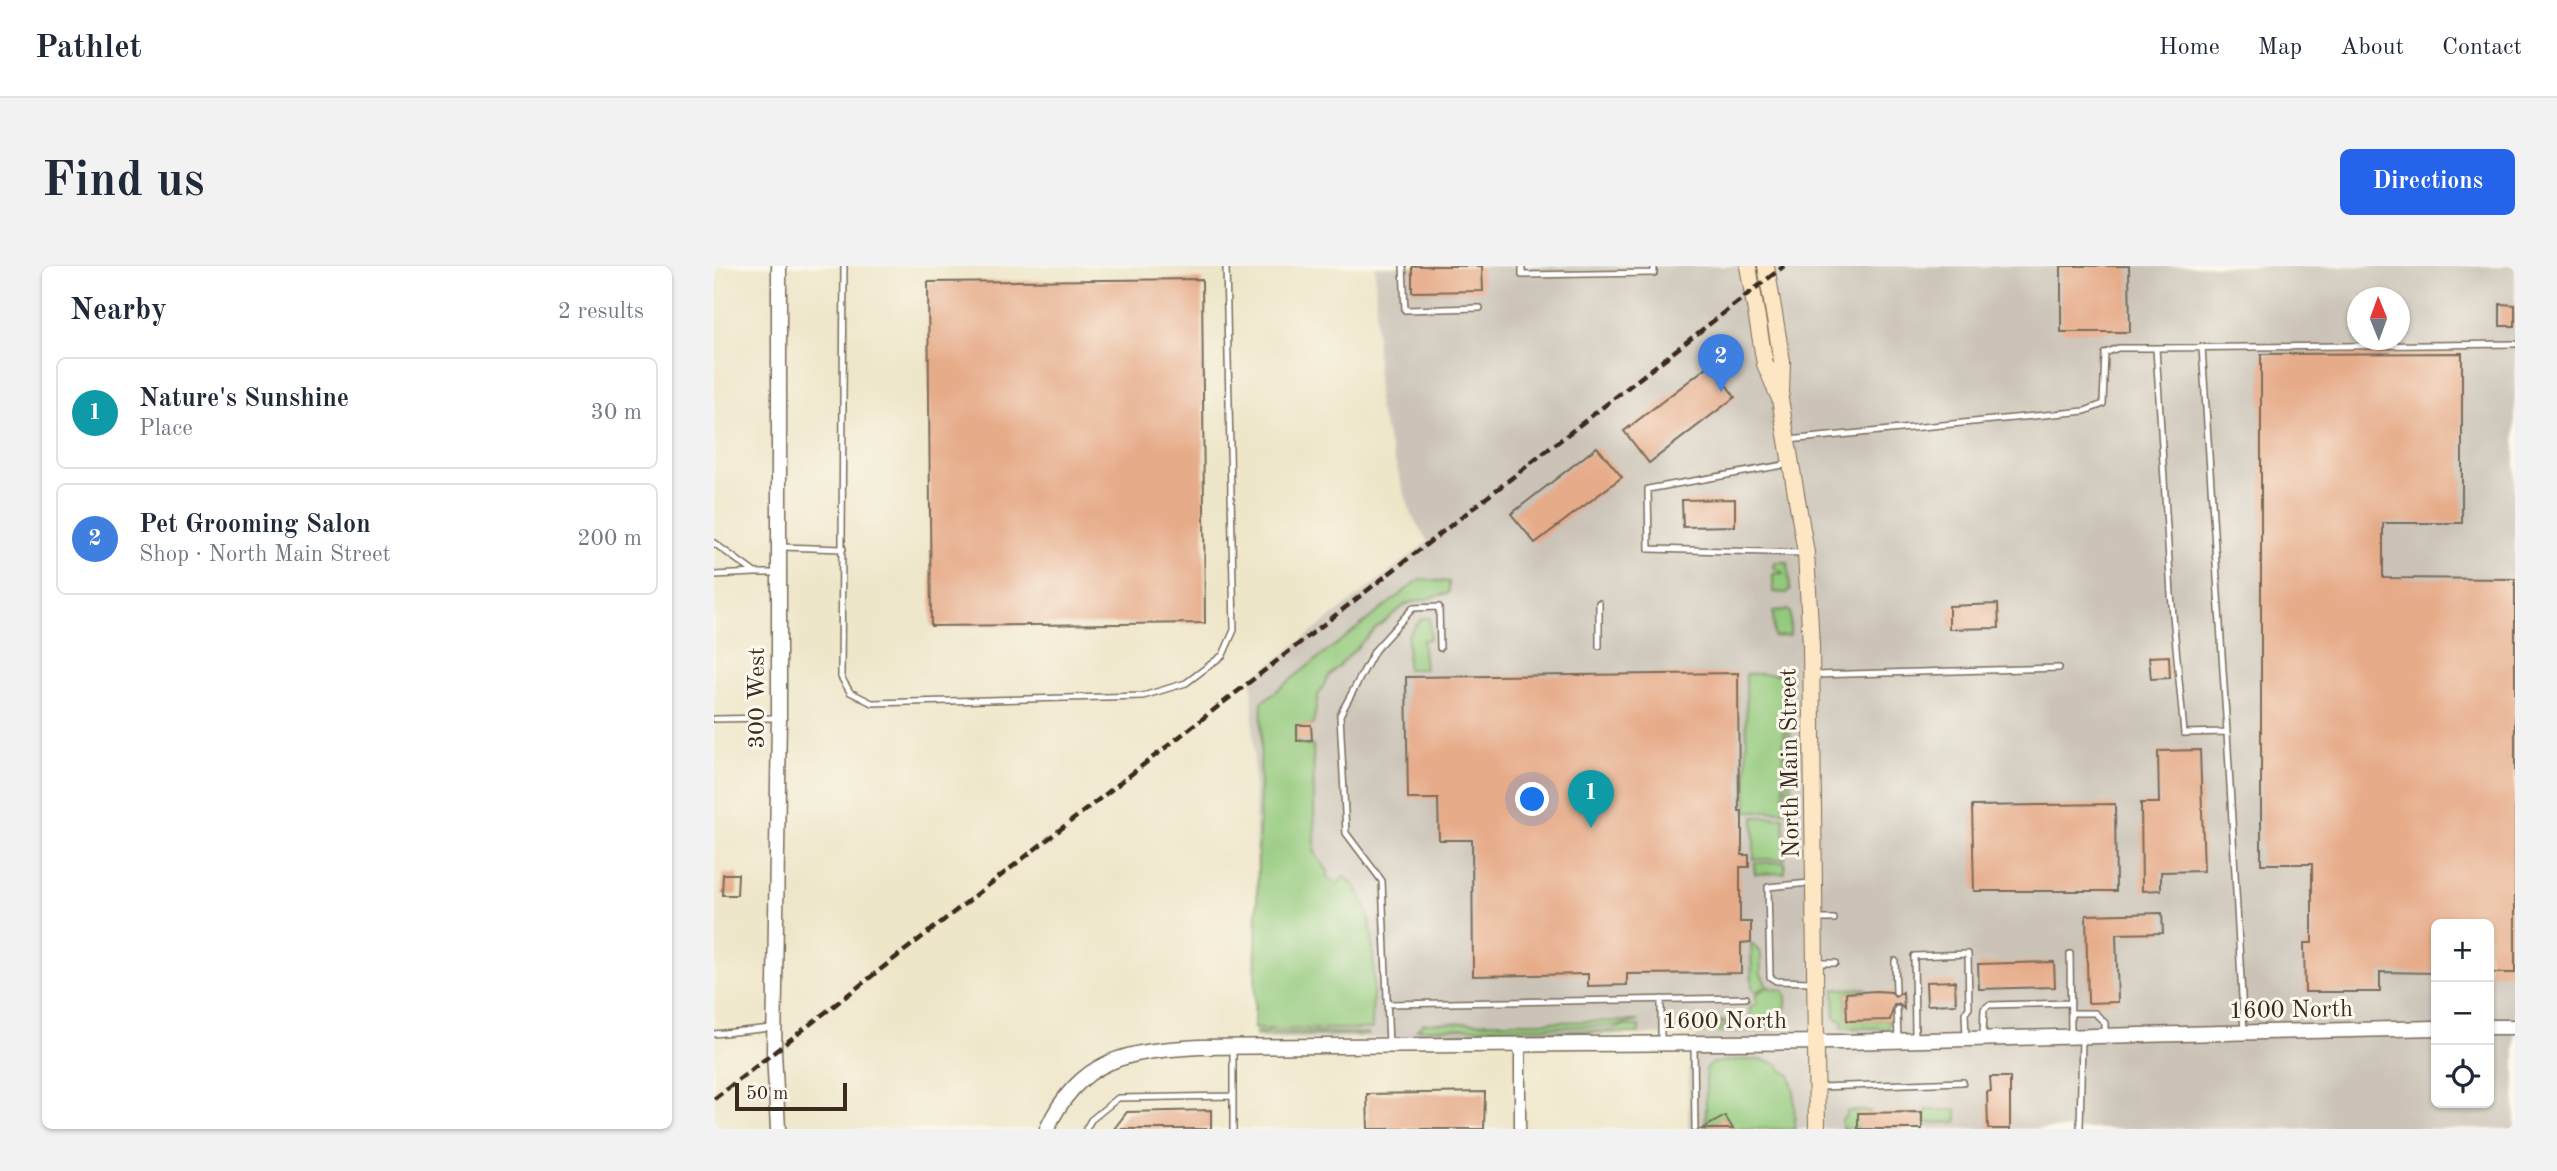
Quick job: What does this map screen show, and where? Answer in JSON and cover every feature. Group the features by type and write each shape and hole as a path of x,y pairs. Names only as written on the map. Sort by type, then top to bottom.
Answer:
{"main road":[{"name":"North Main Street","path":"1748,266 1765,364 1780,399 1806,553 1811,675 1817,1129"},
{"name":"North Main Street","path":"1766,266 1782,360 1780,399"}],"street":[{"name":"300 West","path":"778,1129 774,1028 779,718 779,266"},
{"path":"2494,1027 2515,1027"},
{"name":"1600 North","path":"1047,1129 1058,1105 1096,1069 1121,1057 1145,1050 1233,1046 1389,1047 1898,1041 2431,1028"},
{"path":"1520,1045 1520,1129"}],"lane":[{"path":"844,266 841,677 850,692 872,703 1143,696 1186,683 1223,656 1234,630 1226,266"},
{"path":"1403,266 1405,310 1480,308"},
{"path":"1522,266 1522,275 1654,272 1654,266"},
{"path":"1788,440 2085,411 2103,404 2105,353 2118,348 2515,344"},
{"path":"2156,348 2171,594 2184,733 2227,732"},
{"path":"2202,348 2244,1032"},
{"path":"1791,464 1648,489 1649,549 1806,553"},
{"path":"714,543 755,573"},
{"path":"779,547 843,549"},
{"path":"714,575 779,573"},
{"path":"1599,603 1599,646"},
{"path":"1389,1047 1382,881 1346,833 1340,715 1375,650 1413,608 1439,607 1440,648"},
{"path":"1811,675 2059,668"},
{"path":"714,719 779,718"},
{"path":"1813,883 1768,887 1768,954 1770,977 1776,982 1815,982"},
{"path":"1814,919 1834,919"},
{"path":"1916,1040 1914,956 1968,954 1969,1008 1965,1013 1966,1039"},
{"path":"2070,954 2071,1013 2077,1037 2080,1129"},
{"path":"1895,961 1896,992"},
{"path":"1815,963 1835,963"},
{"path":"1388,1004 1746,998"},
{"path":"1661,999 1661,1043"},
{"path":"1983,1038 1984,1009 1989,1005 2071,1003"},
{"path":"1897,1009 1898,1041"},
{"path":"2071,1013 2095,1013 2101,1016 2105,1023 2105,1037"},
{"path":"714,1034 774,1028"},
{"path":"1694,1043 1695,1129"},
{"path":"1233,1046 1233,1129"},
{"path":"1816,1087 1963,1082"},
{"path":"1086,1129 1091,1120 1118,1098 1233,1096"}],"shaded area":[{"path":"1375,266 2515,266 2515,1129 1688,1129 1688,1072 1697,1034 1260,1040 1252,679 1428,542 1411,514 1378,407"}],"green space":[{"path":"1776,562 1788,562 1790,589 1787,593 1773,592 1773,574 1783,573 1773,567"},
{"path":"1420,579 1449,582 1449,593 1406,604 1375,629 1328,677 1318,696 1313,725 1297,726 1298,744 1313,746 1315,853 1329,873 1326,877 1338,884 1344,876 1357,889 1370,925 1374,968 1372,1029 1254,1029 1262,702"},
{"path":"1773,611 1790,612 1790,635 1774,637"},
{"path":"1422,618 1430,618 1430,638 1422,641 1425,669 1407,669 1408,635"},
{"path":"1786,673 1790,673 1791,811 1787,811"},
{"path":"1746,674 1783,674 1784,811 1747,811"},
{"path":"1754,817 1784,817 1785,859 1754,859"},
{"path":"1785,862 1785,873 1755,874 1754,863"},
{"path":"1751,943 1761,953 1761,974 1767,986 1756,992 1752,990"},
{"path":"1768,987 1784,991 1786,996 1785,1009 1774,1024 1758,1024 1758,1018 1753,1018 1753,1024 1685,1023 1750,1020 1750,1008 1756,1004 1756,994"},
{"path":"1865,988 1866,991 1846,993 1847,1020 1889,1020 1889,1028 1842,1028 1842,1021 1835,1018 1834,989"},
{"path":"1639,1021 1616,1026 1417,1029 1424,1023"},
{"path":"1624,1026 1639,1026 1639,1033 1414,1034 1612,1030"},
{"path":"1685,1026 1776,1026 1761,1031 1685,1032"},
{"path":"1256,1032 1368,1033 1369,1035 1256,1036"},
{"path":"1762,1060 1780,1065 1780,1069 1790,1075 1794,1093 1795,1129 1733,1129 1725,1116 1706,1127 1706,1069 1713,1063"},
{"path":"1926,1110 1957,1110 1957,1122 1925,1123"},
{"path":"1848,1111 1870,1113 1858,1129 1842,1129 1842,1121"}],"building":[{"path":"1412,266 1482,266 1483,291 1412,292"},
{"path":"2061,266 2129,266 2130,332 2061,332"},
{"path":"1202,279 1205,623 931,626 928,282"},
{"path":"2500,304 2515,305 2515,326 2500,326"},
{"path":"2462,353 2462,523 2383,523 2383,578 2515,579 2515,973 2494,973 2494,919 2431,919 2431,973 2380,972 2380,992 2305,992 2304,943 2312,943 2312,864 2261,864 2261,354"},
{"path":"1711,364 1735,397 1649,463 1624,431"},
{"path":"1597,447 1622,477 1535,543 1511,514"},
{"path":"1735,499 1735,526 1683,527 1682,500"},
{"path":"1998,604 1999,628 1949,629 1949,606"},
{"path":"2169,656 2170,678 2151,679 2149,657"},
{"path":"1738,673 1739,811 1742,811 1742,855 1749,855 1749,867 1740,867 1740,922 1751,922 1751,942 1741,943 1741,973 1627,974 1627,985 1588,986 1588,974 1473,976 1472,840 1439,840 1438,799 1408,799 1406,677"},
{"path":"1297,725 1311,725 1312,740 1297,741"},
{"path":"2200,750 2204,871 2161,872 2161,890 2142,891 2141,803 2159,803 2158,751"},
{"path":"2115,804 2116,891 1974,891 1972,806"},
{"path":"723,874 738,874 737,895 722,895"},
{"path":"2162,913 2163,933 2116,934 2118,1002 2088,1003 2086,915"},
{"path":"2054,962 2055,987 1979,989 1978,964"},
{"path":"1955,981 1956,1004 1927,1005 1926,982"},
{"path":"1891,992 1895,997 1903,992 1904,1009 1899,1004 1894,1005 1890,1020 1847,1021 1846,993"},
{"path":"1990,1077 2010,1077 2010,1129 1988,1129 1987,1092 1991,1091"},
{"path":"1485,1092 1484,1129 1368,1129 1367,1094"},
{"path":"1211,1110 1211,1129 1114,1129 1127,1112"},
{"path":"1922,1112 1922,1129 1858,1129 1858,1113"},
{"path":"1725,1116 1733,1129 1702,1129"}],"railway":[{"path":"714,1099 1784,266"}],"place":[{"name":"Pet Grooming Salon","path":"1721,392"},
{"name":"Nature's Sunshine","path":"1591,828"}]}
